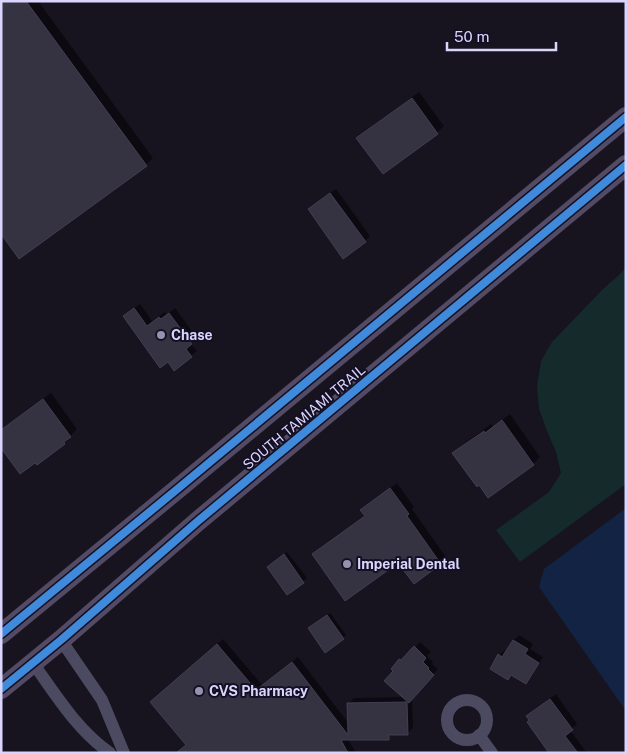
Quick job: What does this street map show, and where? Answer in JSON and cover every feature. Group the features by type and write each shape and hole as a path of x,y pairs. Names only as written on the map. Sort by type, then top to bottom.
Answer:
{"main road":[{"name":"SOUTH TAMIAMI TRAIL","path":"1,634 626,117"},
{"name":"SOUTH TAMIAMI TRAIL","path":"1,690 198,521 626,165"}],"street":[{"path":"61,640 102,700 124,753"},
{"path":"33,663 78,725 96,743 110,753"},
{"path":"479,735 492,753"}],"green space":[{"path":"626,267 626,484 520,562 496,530 549,492 561,473 556,452 539,409 537,386 541,361 552,342"}],"water":[{"path":"626,508 626,711 539,587 544,569"}],"building":[{"path":"1,1 26,1 147,166 19,259 1,234"},
{"path":"412,98 438,134 383,174 356,138"},
{"path":"330,193 366,242 343,259 308,209"},
{"name":"Chase","path":"134,308 147,326 159,317 161,319 169,313 192,344 186,349 192,357 174,371 168,362 160,368 123,316"},
{"path":"43,399 71,437 64,442 65,444 37,465 35,463 20,474 1,448 1,430"},
{"path":"502,420 534,465 488,498 479,485 477,487 452,453"},
{"path":"390,488 441,564 414,584 398,563 345,601 312,554 365,516 360,510"},
{"path":"284,554 304,583 287,595 267,567"},
{"path":"327,615 344,639 325,653 308,628"},
{"path":"513,640 528,649 525,654 539,663 526,684 511,675 508,680 490,669 498,654 502,657"},
{"path":"217,644 256,690 292,662 348,735 347,703 407,702 408,735 389,735 389,740 341,740 348,753 176,753 186,745 150,702"},
{"path":"414,646 426,658 423,662 434,675 409,703 384,681 393,671 391,669 399,659 401,660"},
{"path":"550,699 573,730 565,736 578,753 549,753 527,722 529,720 526,716"}],"cycle path":[{"path":"1,634 626,117"},
{"path":"1,689 61,640 198,521 626,165"}],"place":[{"name":"Chase","path":"161,335"},
{"name":"Imperial Dental","path":"347,564"},
{"name":"CVS Pharmacy","path":"199,691"}]}
